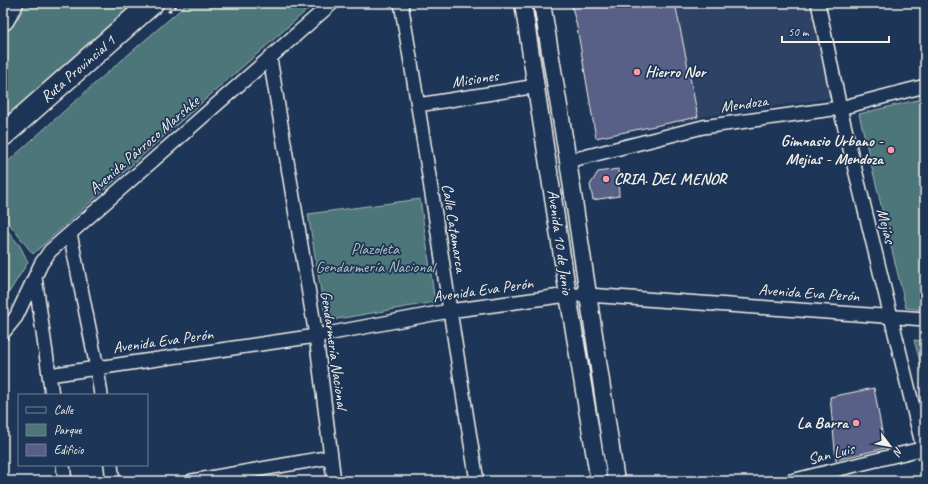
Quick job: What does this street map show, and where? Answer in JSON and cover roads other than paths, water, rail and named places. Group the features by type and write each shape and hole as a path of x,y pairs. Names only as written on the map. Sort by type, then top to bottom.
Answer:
{"highway":[{"path":"3,19 12,3"},
{"name":"Ruta Provincial 1","path":"3,135 152,3"}],"street":[{"name":"Avenida Párroco Marshke","path":"3,333 16,317 41,264 50,251 332,3"},
{"name":"Calle Catamarca","path":"401,3 477,481"},
{"name":"Avenida 10 de Junio","path":"523,3 568,295 599,481"},
{"name":"Avenida 10 de Junio","path":"542,3 568,161 616,481"},
{"name":"Mejías","path":"818,3 840,108 924,451"},
{"name":"Gendarmería Nacional","path":"270,58 316,336 334,481"},
{"name":"Misiones","path":"418,104 536,86"},
{"name":"Mendoza","path":"568,161 702,128 840,108 925,86"},
{"path":"70,233 101,394"},
{"path":"35,277 52,394"},
{"name":"Avenida Eva Perón","path":"49,375 316,336 449,311 568,295 588,295 925,319"},
{"name":"San Luis","path":"791,481 924,451"},
{"path":"192,481 331,457"},
{"path":"63,466 65,481"},
{"path":"111,466 113,481"}],"place":[{"name":"Hierro Nor","path":"637,72"},
{"name":"Gimnasio Urbano - Mejias - Mendoza","path":"891,150"},
{"name":"CRIA. DEL MENOR","path":"606,179"},
{"name":"La Barra","path":"856,423"}],"park label":[{"name":"Plazoleta Gendarmería Nacional","path":"375,258"}]}
